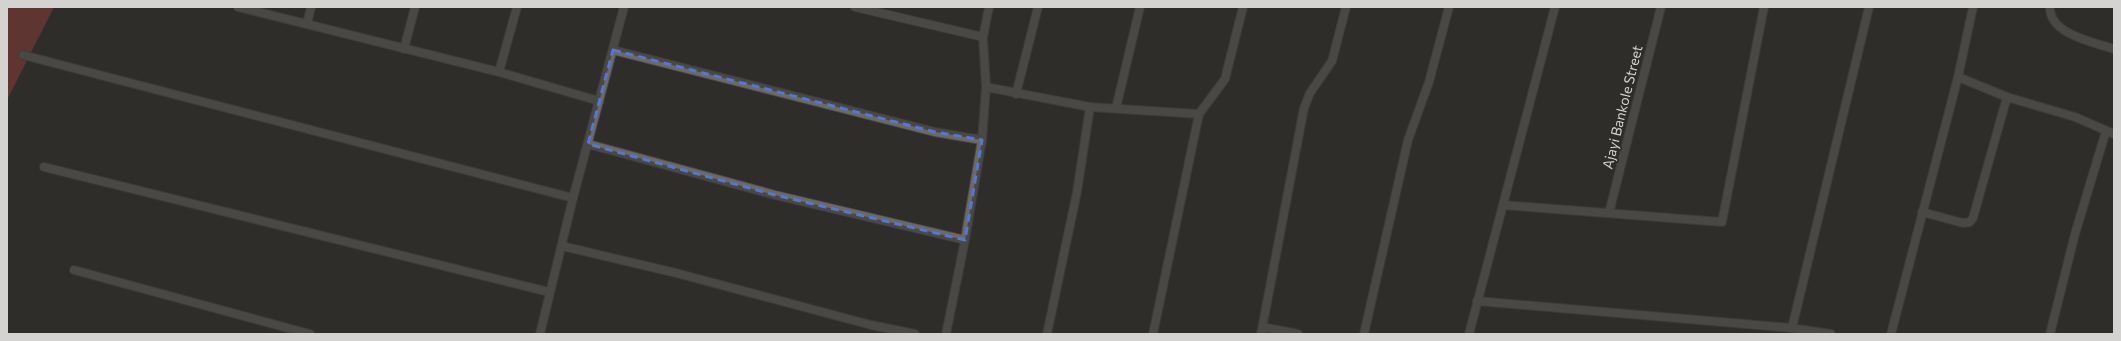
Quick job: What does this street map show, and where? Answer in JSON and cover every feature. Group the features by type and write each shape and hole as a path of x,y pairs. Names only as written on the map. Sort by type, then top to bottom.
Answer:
{"street":[{"path":"238,7 499,72 599,101"},
{"path":"306,24 311,7"},
{"path":"404,49 415,7"},
{"path":"499,72 517,7"},
{"path":"540,334 573,198 624,7"},
{"path":"855,7 983,37"},
{"path":"946,334 965,240 982,140 986,87 983,37 989,7"},
{"path":"1016,94 1038,7"},
{"path":"1116,108 1140,7"},
{"path":"1153,334 1199,114 1225,79 1243,7"},
{"path":"1298,334 1262,330 1304,108 1310,93 1332,61 1346,7"},
{"path":"1364,334 1408,140 1429,82 1449,7"},
{"path":"1469,334 1555,7"},
{"name":"Ajayi Bankole Street","path":"1609,213 1661,7"},
{"path":"1503,205 1722,222 1764,7"},
{"path":"1792,328 1869,7"},
{"path":"1891,334 1958,77 1973,7"},
{"path":"2050,7 2050,13 2054,22 2061,30 2114,49"},
{"path":"613,50 935,132 982,140"},
{"path":"23,55 573,198"},
{"path":"1958,77 2007,97 2075,117 2110,132 2075,234 2050,334"},
{"path":"986,87 1016,94 1090,107 1199,114"},
{"path":"1922,212 1964,223 1970,222 1973,218 2007,97"},
{"path":"1048,334 1077,192 1090,107"},
{"path":"588,144 774,195 965,240"},
{"path":"44,167 549,292"},
{"path":"562,246 706,281 870,325 915,334"},
{"path":"74,270 310,334"},
{"path":"1477,301 1792,328 1831,334"}],"highlighted area":[{"path":"613,50 935,132 982,140 965,240 775,195 588,144"}],"shaded area":[{"path":"7,7 54,7 7,100"}]}
